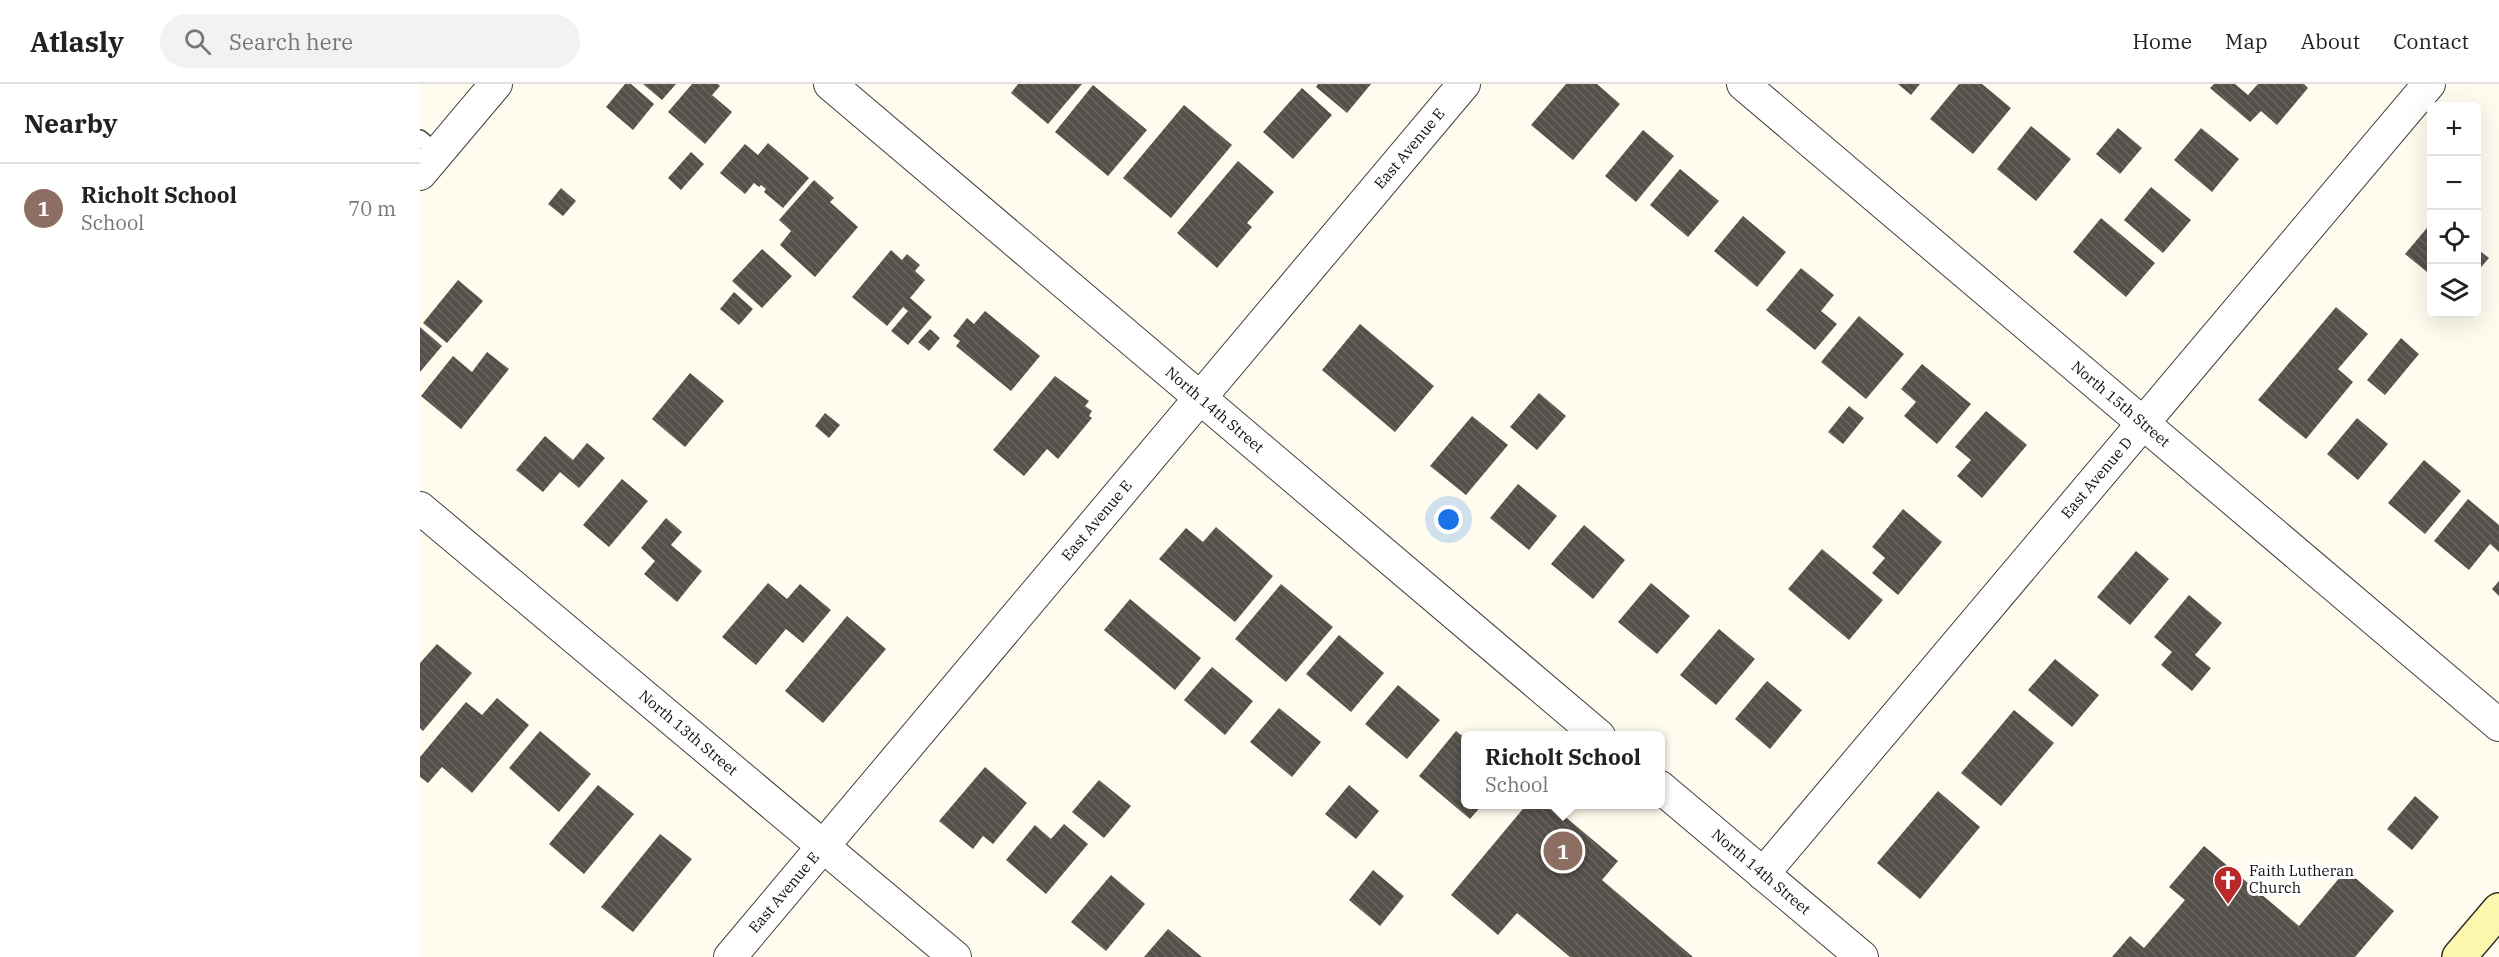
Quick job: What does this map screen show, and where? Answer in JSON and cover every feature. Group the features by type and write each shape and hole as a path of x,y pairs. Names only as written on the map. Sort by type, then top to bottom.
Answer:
{"street":[{"path":"426,155 496,84"},
{"name":"North 14th Street","path":"830,84 1594,731"},
{"name":"East Avenue E","path":"730,957 1464,84"},
{"name":"North 15th Street","path":"1743,84 2499,725"},
{"name":"East Avenue D","path":"1763,874 2429,84"},
{"name":"North 13th Street","path":"420,508 955,957"},
{"name":"North 14th Street","path":"1665,791 1862,957"},
{"path":"2459,957 2499,910"}],"building":[{"path":"625,84 631,84 654,104 633,130 606,107"},
{"path":"643,84 676,84 662,100"},
{"path":"692,84 718,84 720,86 712,95 732,112 705,144 668,112"},
{"path":"1018,84 1082,84 1048,124 1011,93"},
{"path":"1318,84 1371,84 1347,113 1316,87"},
{"path":"1566,84 1597,84 1620,104 1573,160 1531,125"},
{"path":"1898,84 1920,84 1911,95"},
{"path":"1959,84 1982,84 2011,108 1973,154 1930,119"},
{"path":"2214,84 2235,84 2248,95 2258,84 2304,84 2308,88 2277,125 2261,111 2250,122 2210,88"},
{"path":"1093,85 1147,130 1108,176 1055,132"},
{"path":"1302,88 1332,115 1293,159 1263,132"},
{"path":"1184,105 1232,145 1171,218 1123,178"},
{"path":"2031,126 2071,159 2036,201 1997,169"},
{"path":"2118,128 2142,148 2120,174 2096,154"},
{"path":"2201,128 2239,159 2212,192 2174,160"},
{"path":"1643,130 1674,156 1636,202 1605,176"},
{"path":"768,143 809,178 783,208 764,192 766,189 761,185 759,187 754,183 745,194 720,173 745,144 758,155"},
{"path":"691,152 704,164 681,190 668,178"},
{"path":"1238,161 1274,192 1247,223 1252,227 1217,268 1177,233"},
{"path":"1680,169 1719,201 1688,237 1650,205"},
{"path":"814,180 834,198 830,202 858,227 815,277 780,245 791,231 779,220"},
{"path":"2151,187 2191,220 2163,253 2124,220"},
{"path":"561,188 576,201 563,216 548,204"},
{"path":"1743,216 1786,252 1757,287 1714,251"},
{"path":"2101,218 2155,263 2126,297 2073,252"},
{"path":"2427,228 2427,272 2405,254"},
{"path":"762,249 792,276 762,308 732,281"},
{"path":"891,250 902,260 907,254 920,265 915,271 925,280 910,298 932,317 908,345 891,331 908,311 903,307 887,326 852,297"},
{"path":"2481,252 2489,258 2481,267"},
{"path":"1801,268 1834,295 1821,311 1837,324 1815,350 1766,310"},
{"path":"458,280 483,301 447,343 423,323"},
{"path":"734,292 753,309 739,325 720,309"},
{"path":"2336,307 2368,334 2338,369 2353,382 2306,439 2258,400"},
{"path":"985,311 1040,356 1011,391 956,346 960,341 953,336 967,318 974,324"},
{"path":"1859,316 1904,354 1866,399 1821,362"},
{"path":"1360,324 1434,386 1395,432 1322,370"},
{"path":"420,327 442,346 420,372"},
{"path":"930,329 940,338 929,351 918,342"},
{"path":"2401,338 2419,354 2385,395 2367,380"},
{"path":"487,352 509,369 461,429 421,396 453,356 472,372"},
{"path":"1922,364 1971,404 1937,444 1904,416 1916,402 1901,389"},
{"path":"690,373 724,401 685,447 652,419"},
{"path":"1055,376 1089,401 1085,406 1092,411 1089,416 1092,418 1058,459 1047,449 1024,476 993,450"},
{"path":"1539,393 1566,416 1537,450 1510,427"},
{"path":"1849,406 1864,418 1843,444 1828,432"},
{"path":"1986,411 2027,445 1982,498 1957,476 1971,460 1955,447"},
{"path":"825,413 840,425 829,438 815,426"},
{"path":"1472,416 1508,445 1466,495 1430,466"},
{"path":"2357,418 2388,444 2358,480 2327,454"},
{"path":"545,436 573,460 587,443 605,458 579,488 560,472 543,492 516,470"},
{"path":"2424,460 2461,491 2425,534 2388,503"},
{"path":"622,479 648,501 609,547 583,525"},
{"path":"1518,484 1557,516 1529,550 1490,518"},
{"path":"2468,499 2499,525 2499,552 2490,544 2469,570 2434,541"},
{"path":"1903,509 1942,542 1898,595 1872,573 1885,558 1872,547"},
{"path":"666,518 682,532 671,545 702,571 677,602 644,574 655,561 641,548"},
{"path":"1584,525 1625,560 1593,599 1551,564"},
{"path":"1216,527 1273,576 1235,622 1159,559 1186,528 1203,542"},
{"path":"1822,549 1883,600 1849,640 1788,589"},
{"path":"2136,551 2169,579 2130,625 2097,597"},
{"path":"2499,581 2499,596 2492,589"},
{"path":"768,583 787,599 800,584 831,610 803,643 786,629 756,665 722,637"},
{"path":"1651,583 1690,616 1657,654 1618,622"},
{"path":"1281,584 1333,627 1286,682 1235,639"},
{"path":"2189,595 2222,623 2195,655 2211,668 2192,691 2161,665 2172,652 2154,637"},
{"path":"1130,599 1201,658 1175,690 1104,630"},
{"path":"847,616 886,649 823,723 785,691"},
{"path":"1719,629 1755,659 1716,705 1680,675"},
{"path":"1339,635 1384,673 1351,712 1306,674"},
{"path":"437,644 472,673 423,731 420,728 420,663"},
{"path":"2055,659 2099,695 2072,727 2028,690"},
{"path":"1212,667 1253,701 1225,735 1184,700"},
{"path":"1767,681 1802,710 1770,749 1735,719"},
{"path":"1398,685 1440,720 1407,759 1365,724"},
{"path":"497,698 529,725 472,793 442,767 428,783 420,777 420,757 466,702 482,715"},
{"path":"1279,708 1321,742 1292,777 1250,742"},
{"path":"2014,710 2054,743 2001,806 1961,773"},
{"path":"540,731 591,774 559,812 509,768"},
{"path":"1456,731 1461,735 1461,809 1479,809 1470,819 1419,776"},
{"path":"985,767 1027,803 993,844 983,836 973,849 939,821"},
{"path":"1099,780 1131,806 1104,838 1072,812"},
{"path":"598,785 634,814 584,874 549,844"},
{"path":"1349,785 1379,811 1356,839 1325,814"},
{"path":"1938,791 1980,827 1920,899 1877,863"},
{"path":"2415,796 2439,817 2412,850 2387,829"},
{"path":"1523,809 1556,809 1618,861 1602,880 1693,957 1570,957 1517,913 1498,935 1451,895"},
{"path":"1064,824 1088,844 1046,894 1006,860 1035,825 1051,839"},
{"path":"660,834 692,859 633,932 601,907"},
{"name":"Faith Lutheran Church","path":"2204,846 2299,926 2346,870 2394,911 2355,957 2112,957 2130,936 2144,948 2185,900 2169,887"},
{"path":"1373,870 1404,896 1380,926 1349,900"},
{"path":"1111,875 1145,904 1106,951 1071,922"},
{"path":"1168,929 1202,957 1144,957"}],"place":[{"name":"Richolt School","path":"1563,851"},
{"name":"Faith Lutheran Church","path":"2228,906"}]}
